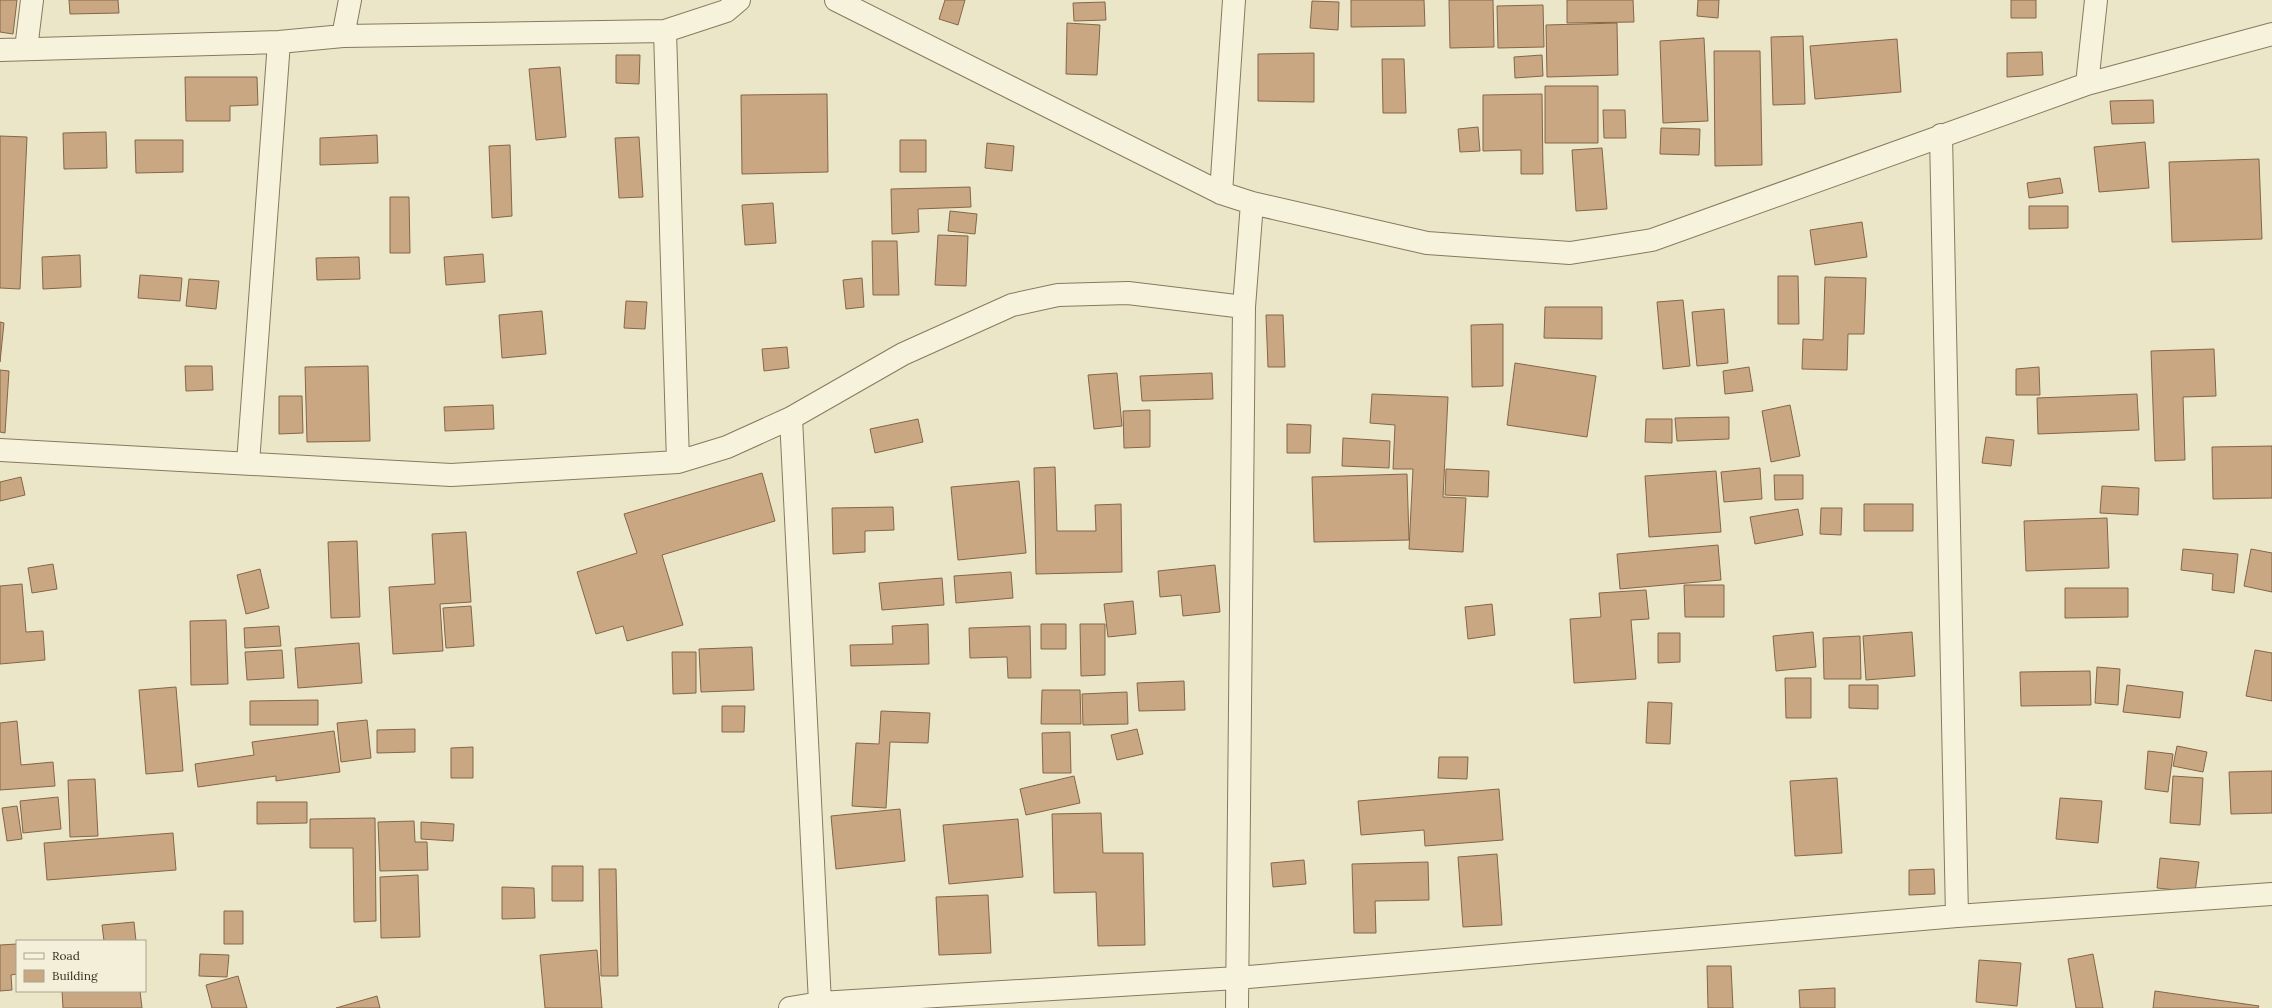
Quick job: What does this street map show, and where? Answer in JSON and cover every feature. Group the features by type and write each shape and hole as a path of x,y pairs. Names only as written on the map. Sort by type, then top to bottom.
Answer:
{"street":[{"path":"26,49 32,0"},
{"path":"343,36 350,0"},
{"path":"0,50 279,42 343,36 665,31 726,11 739,0"},
{"path":"836,0 1221,193 1252,203 1427,243 1570,253 1652,240 1798,189 1941,135 2087,84 2272,34"},
{"path":"1221,193 1234,0"},
{"path":"2087,84 2096,0"},
{"path":"665,31 678,462"},
{"path":"248,462 279,42"},
{"path":"1941,135 1957,916"},
{"path":"1237,1008 1244,307 1252,203"},
{"path":"0,450 248,462 451,475 678,462 727,447 791,418 903,354 1012,305 1058,294 1128,293 1244,307"},
{"path":"791,418 820,1003"},
{"path":"790,1008 820,1003 1237,978 1957,916 2272,894"}],"building":[{"path":"0,0 17,0 13,34 0,32"},
{"path":"69,0 118,0 119,13 70,14"},
{"path":"945,0 965,0 958,25 939,19"},
{"path":"1351,0 1424,0 1425,26 1351,27"},
{"path":"1449,0 1493,0 1494,47 1450,48"},
{"path":"1567,0 1633,0 1634,22 1567,23"},
{"path":"1698,0 1719,0 1718,18 1697,16"},
{"path":"2011,0 2036,0 2036,18 2011,18"},
{"path":"1312,1 1339,2 1338,30 1310,28"},
{"path":"1105,2 1106,20 1074,21 1073,3"},
{"path":"1543,5 1544,47 1498,48 1497,6"},
{"path":"1067,23 1100,25 1097,75 1066,74"},
{"path":"1617,23 1618,75 1547,77 1546,25"},
{"path":"1803,36 1805,104 1773,105 1771,37"},
{"path":"1704,38 1708,121 1663,123 1660,41"},
{"path":"1897,39 1901,92 1815,99 1810,46"},
{"path":"1714,51 1760,51 1762,165 1715,166"},
{"path":"2042,52 2043,75 2007,77 2007,53"},
{"path":"1314,53 1314,102 1258,101 1258,54"},
{"path":"616,55 640,55 639,84 616,83"},
{"path":"1542,55 1543,76 1515,78 1514,57"},
{"path":"1382,59 1404,59 1406,113 1383,113"},
{"path":"560,67 566,137 536,140 529,69"},
{"path":"185,77 257,77 258,105 230,106 230,121 186,121"},
{"path":"1545,86 1598,86 1598,143 1545,143"},
{"path":"827,94 828,172 742,174 741,95"},
{"path":"1542,94 1543,174 1521,174 1521,150 1483,151 1483,95"},
{"path":"2153,100 2154,123 2112,124 2110,101"},
{"path":"1603,110 1625,110 1626,138 1604,138"},
{"path":"1478,127 1480,151 1460,152 1458,129"},
{"path":"1661,128 1700,129 1699,155 1660,154"},
{"path":"106,132 107,168 64,169 63,133"},
{"path":"377,135 378,163 320,165 320,138"},
{"path":"0,136 27,137 20,289 0,288"},
{"path":"639,137 643,197 619,198 615,138"},
{"path":"135,140 183,140 183,172 136,173"},
{"path":"900,140 926,140 926,172 900,172"},
{"path":"2145,142 2149,188 2099,192 2094,147"},
{"path":"987,143 1014,146 1012,171 985,168"},
{"path":"510,145 512,216 492,218 489,146"},
{"path":"1602,148 1607,209 1576,211 1572,150"},
{"path":"2259,159 2262,239 2172,242 2169,162"},
{"path":"2060,178 2063,193 2029,198 2027,183"},
{"path":"970,187 971,207 918,209 919,232 892,234 891,189"},
{"path":"390,197 409,197 410,253 390,253"},
{"path":"773,203 776,243 745,245 742,205"},
{"path":"2029,206 2068,206 2068,228 2029,229"},
{"path":"950,211 977,214 975,234 948,231"},
{"path":"1862,222 1867,257 1815,265 1810,230"},
{"path":"938,235 968,236 966,286 935,285"},
{"path":"872,241 897,241 899,295 873,295"},
{"path":"483,254 485,282 446,285 444,257"},
{"path":"80,255 81,287 43,289 42,257"},
{"path":"359,257 360,279 317,280 316,258"},
{"path":"140,275 182,278 180,301 138,298"},
{"path":"1778,276 1798,276 1799,324 1778,324"},
{"path":"1825,277 1866,278 1864,334 1848,334 1847,370 1802,369 1803,339 1823,340"},
{"path":"862,278 864,307 846,309 843,280"},
{"path":"189,279 219,281 216,309 186,306"},
{"path":"1683,300 1690,366 1663,369 1657,302"},
{"path":"626,301 647,302 645,329 624,328"},
{"path":"1545,307 1602,307 1602,339 1544,338"},
{"path":"1724,309 1728,363 1697,366 1692,312"},
{"path":"542,311 546,354 502,358 499,315"},
{"path":"1266,315 1283,315 1285,367 1268,367"},
{"path":"0,322 4,323 0,362"},
{"path":"1503,324 1503,386 1472,387 1471,325"},
{"path":"787,347 789,368 764,371 762,349"},
{"path":"2214,349 2216,396 2183,397 2185,460 2155,461 2151,351"},
{"path":"1515,363 1596,376 1587,437 1507,425"},
{"path":"185,366 212,366 213,390 186,391"},
{"path":"368,366 370,441 307,442 305,367"},
{"path":"1749,367 1753,391 1725,394 1723,371"},
{"path":"2039,367 2040,395 2016,395 2016,369"},
{"path":"0,370 9,371 5,433 0,432"},
{"path":"1117,373 1122,426 1094,429 1088,375"},
{"path":"1212,373 1213,399 1142,401 1140,376"},
{"path":"1372,394 1448,397 1443,497 1466,498 1463,552 1409,549 1413,469 1393,469 1395,425 1370,423"},
{"path":"2137,394 2139,430 2038,434 2037,398"},
{"path":"279,396 302,396 303,433 279,434"},
{"path":"493,405 494,429 445,431 444,407"},
{"path":"1790,405 1800,456 1771,462 1762,411"},
{"path":"1150,410 1150,447 1124,448 1123,411"},
{"path":"1729,417 1729,439 1677,441 1675,418"},
{"path":"918,419 923,442 875,453 870,429"},
{"path":"1646,419 1672,419 1672,443 1645,442"},
{"path":"1287,424 1311,425 1310,453 1287,453"},
{"path":"1986,437 2014,440 2011,466 1982,463"},
{"path":"1343,438 1390,441 1389,468 1342,466"},
{"path":"2272,446 2272,498 2213,499 2212,447"},
{"path":"1055,467 1057,531 1096,531 1095,505 1121,504 1122,572 1036,574 1034,468"},
{"path":"1760,468 1762,499 1724,502 1721,472"},
{"path":"1446,469 1489,471 1488,497 1445,495"},
{"path":"1716,471 1721,532 1649,537 1645,476"},
{"path":"762,473 775,521 662,555 683,625 627,641 623,626 596,634 577,572 637,553 624,514"},
{"path":"1407,474 1409,540 1314,542 1312,477"},
{"path":"1774,475 1803,475 1803,499 1775,500"},
{"path":"21,477 25,495 0,501 0,482"},
{"path":"1019,481 1026,553 958,560 951,487"},
{"path":"2102,486 2139,488 2138,515 2100,513"},
{"path":"1864,504 1913,504 1913,531 1864,531"},
{"path":"893,507 894,530 865,531 865,552 833,554 832,508"},
{"path":"1821,508 1842,508 1841,535 1820,534"},
{"path":"1798,509 1803,535 1755,544 1750,517"},
{"path":"2107,518 2109,568 2026,571 2024,521"},
{"path":"466,532 471,602 440,604 443,651 393,654 389,587 435,584 432,534"},
{"path":"357,541 360,617 331,618 328,542"},
{"path":"1718,545 1721,580 1620,589 1617,554"},
{"path":"2183,549 2238,554 2234,593 2212,590 2213,574 2181,570"},
{"path":"2251,549 2272,553 2272,592 2244,586"},
{"path":"53,564 57,589 32,593 28,568"},
{"path":"1215,565 1220,612 1183,616 1181,595 1160,597 1158,571"},
{"path":"260,569 269,608 246,614 237,575"},
{"path":"1011,572 1013,598 956,603 954,576"},
{"path":"942,578 944,605 882,610 879,583"},
{"path":"22,584 26,632 43,631 45,660 0,664 0,586"},
{"path":"1684,585 1724,585 1724,617 1685,617"},
{"path":"2065,588 2128,588 2128,617 2065,618"},
{"path":"1646,590 1649,619 1631,620 1636,679 1574,683 1570,619 1601,617 1599,593"},
{"path":"1133,601 1136,634 1108,637 1104,604"},
{"path":"1492,604 1495,635 1468,639 1465,607"},
{"path":"471,606 474,646 446,648 443,608"},
{"path":"226,620 228,684 191,685 190,621"},
{"path":"928,624 929,664 851,666 850,645 893,644 892,626"},
{"path":"1041,624 1066,624 1066,649 1041,649"},
{"path":"1080,624 1105,624 1105,675 1081,676"},
{"path":"279,626 281,646 245,648 244,628"},
{"path":"1030,626 1031,678 1008,678 1007,657 970,658 969,628"},
{"path":"1813,632 1816,667 1776,671 1773,636"},
{"path":"1912,632 1915,676 1866,680 1863,636"},
{"path":"1658,633 1680,633 1680,662 1658,663"},
{"path":"1860,636 1861,679 1824,679 1823,638"},
{"path":"359,643 362,683 298,688 295,648"},
{"path":"752,647 754,690 701,692 699,649"},
{"path":"282,650 284,678 247,680 245,652"},
{"path":"2255,650 2272,653 2272,701 2246,696"},
{"path":"672,652 696,652 696,693 673,694"},
{"path":"2097,667 2120,669 2118,705 2095,703"},
{"path":"2090,671 2091,705 2021,706 2020,672"},
{"path":"1785,678 1811,678 1811,718 1786,718"},
{"path":"1184,681 1185,710 1139,711 1137,683"},
{"path":"1849,685 1878,685 1878,709 1849,708"},
{"path":"2127,685 2183,692 2180,718 2123,712"},
{"path":"176,687 183,771 146,774 139,690"},
{"path":"1042,690 1080,690 1081,724 1041,724"},
{"path":"1127,692 1128,724 1083,725 1082,694"},
{"path":"318,700 318,725 250,725 250,701"},
{"path":"1648,702 1672,703 1670,744 1646,743"},
{"path":"722,706 745,706 744,732 722,732"},
{"path":"881,711 930,713 928,743 890,742 886,808 852,806 856,743 879,744"},
{"path":"367,720 371,758 341,762 337,723"},
{"path":"17,721 21,765 53,762 55,786 0,790 0,723"},
{"path":"415,729 415,752 377,753 377,730"},
{"path":"1137,729 1143,754 1117,760 1111,735"},
{"path":"334,731 340,772 276,781 276,776 198,787 195,764 254,755 252,742"},
{"path":"1070,732 1071,773 1043,773 1042,733"},
{"path":"2177,746 2207,752 2203,772 2173,766"},
{"path":"473,747 473,778 451,778 451,748"},
{"path":"2148,751 2173,754 2168,792 2145,789"},
{"path":"1439,757 1468,757 1467,779 1438,778"},
{"path":"2272,771 2272,813 2231,814 2229,772"},
{"path":"1074,776 1080,803 1026,815 1020,789"},
{"path":"2173,776 2203,778 2200,825 2170,823"},
{"path":"1837,778 1842,853 1795,856 1790,781"},
{"path":"95,779 98,836 70,837 68,780"},
{"path":"1499,789 1503,840 1425,846 1424,830 1361,835 1358,801"},
{"path":"58,797 61,829 23,833 20,801"},
{"path":"2060,798 2102,801 2098,843 2056,839"},
{"path":"257,802 307,802 307,823 257,824"},
{"path":"17,806 22,839 7,841 2,808"},
{"path":"900,809 905,861 836,869 831,816"},
{"path":"1101,813 1103,853 1143,853 1145,945 1098,946 1096,892 1054,893 1052,814"},
{"path":"375,818 376,921 354,922 353,848 310,848 310,819"},
{"path":"1018,819 1023,877 949,884 943,825"},
{"path":"414,821 415,842 427,842 428,870 380,871 378,822"},
{"path":"421,822 454,824 453,841 421,839"},
{"path":"173,833 176,870 47,880 44,843"},
{"path":"1497,854 1502,925 1463,927 1458,857"},
{"path":"2160,858 2199,862 2195,892 2157,888"},
{"path":"1304,860 1306,884 1273,887 1271,863"},
{"path":"1428,862 1429,900 1375,901 1376,933 1354,933 1352,864"},
{"path":"552,866 583,866 583,901 552,901"},
{"path":"599,869 616,869 618,976 601,976"},
{"path":"1934,869 1935,894 1909,895 1909,870"},
{"path":"418,875 420,937 381,938 380,877"},
{"path":"502,887 534,888 535,918 502,919"},
{"path":"988,895 991,953 939,955 936,897"},
{"path":"224,911 243,911 243,944 224,944"},
{"path":"134,922 136,940 104,940 102,925"},
{"path":"16,944 16,974 11,975 12,990 0,991 0,945"},
{"path":"597,950 602,1008 545,1008 540,955"},
{"path":"200,954 229,955 227,977 199,976"},
{"path":"2093,954 2103,1008 2076,1008 2068,959"},
{"path":"1979,960 2021,963 2017,1006 1976,1002"},
{"path":"1707,966 1731,966 1733,1008 1708,1008"},
{"path":"238,976 247,1008 212,1008 206,985"},
{"path":"1835,988 1835,1008 1800,1008 1799,990"},
{"path":"2155,991 2259,1006 2258,1008 2153,1008"},
{"path":"62,992 140,992 142,1008 63,1008"},
{"path":"377,996 380,1008 336,1008"}]}
